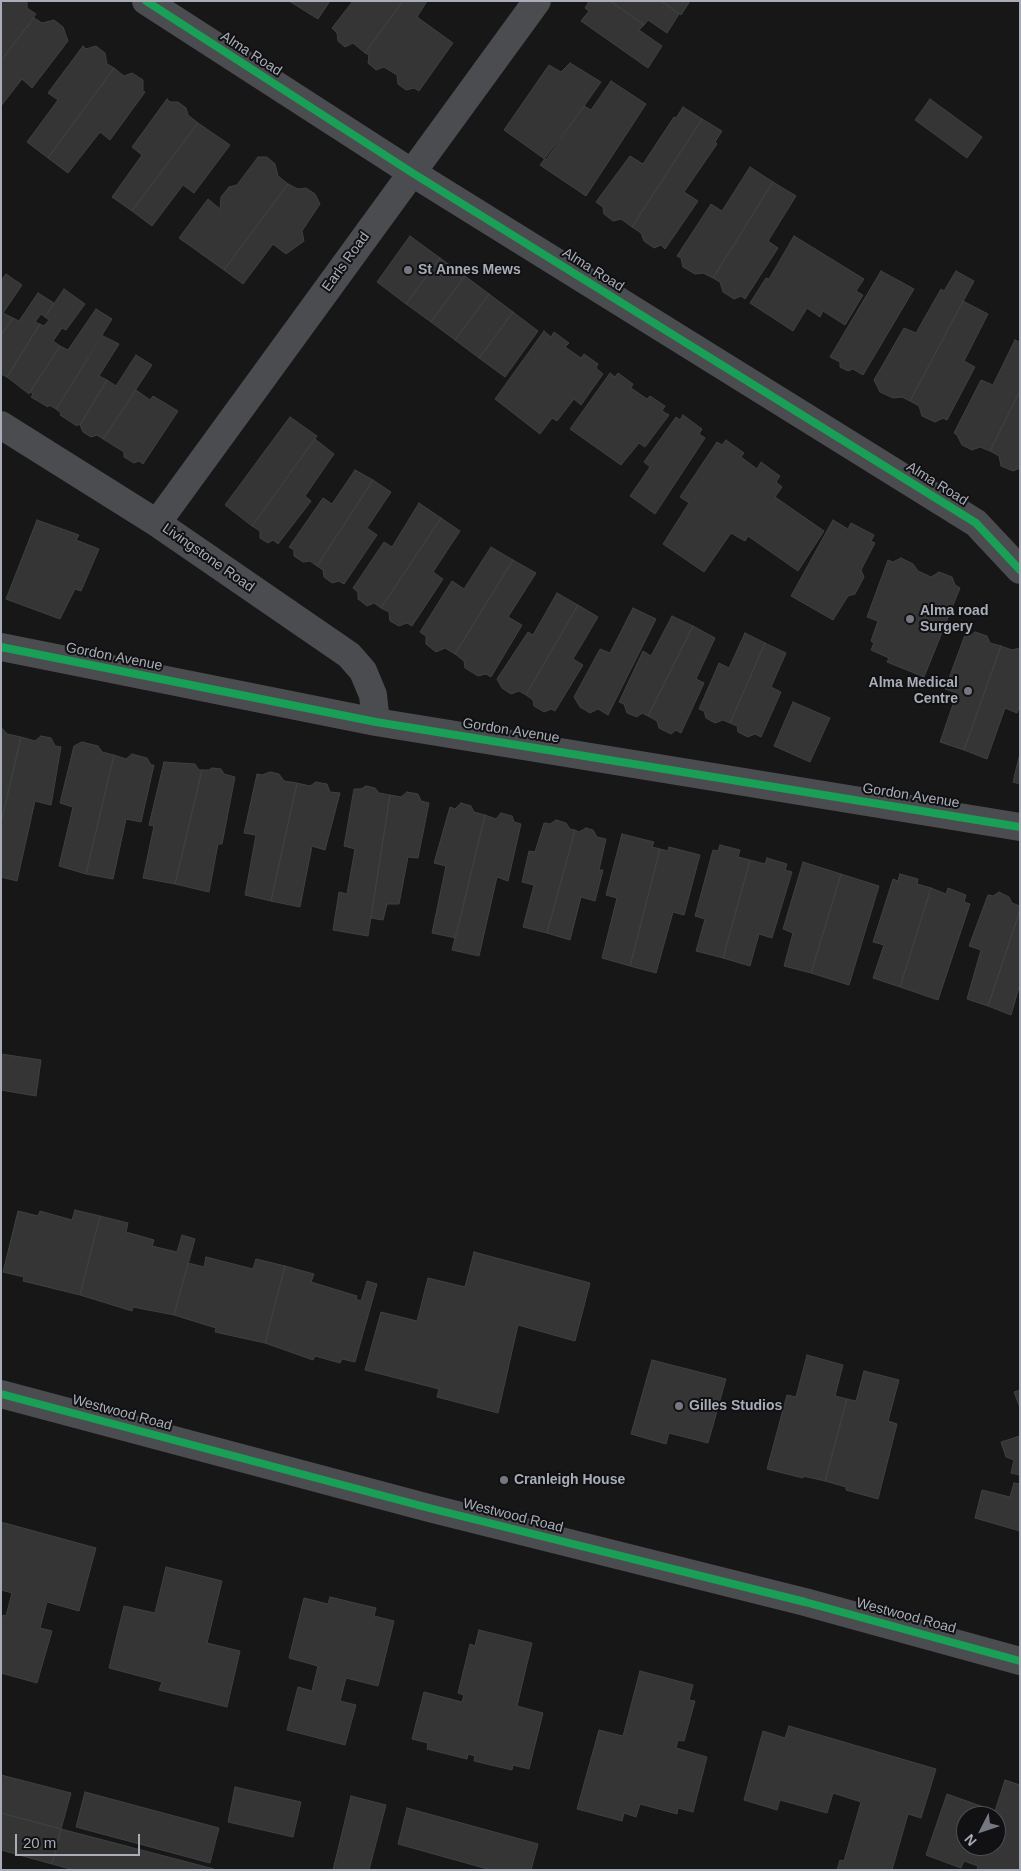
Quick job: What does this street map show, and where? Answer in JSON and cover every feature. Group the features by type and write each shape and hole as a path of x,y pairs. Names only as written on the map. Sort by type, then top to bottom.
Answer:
{"street":[{"name":"Alma Road","path":"146,1 411,172 976,522 1020,570"},
{"name":"Earls Road","path":"157,523 537,1"},
{"name":"Livingstone Road","path":"1,425 157,523 350,656 363,671 373,695 376,722"},
{"name":"Gordon Avenue","path":"1,647 376,722 1020,827"},
{"name":"Westwood Road","path":"1,1394 429,1508 805,1602 1020,1661"}],"building":[{"path":"1,1 27,1 27,8 36,14 1,61"},
{"path":"289,1 330,1 318,19"},
{"path":"353,1 403,1 365,53 353,43 345,47 338,41 337,33 332,28"},
{"path":"403,1 427,1 417,17 453,43 419,91 414,88 406,90 398,84 397,75 384,67 376,70 368,63 369,55 365,53"},
{"path":"589,1 610,1 644,25 639,30 662,46 648,68 581,21 589,11 585,8"},
{"path":"610,1 661,1 679,14 667,33 648,20 644,25"},
{"path":"661,1 690,1 681,15"},
{"path":"34,18 42,23 54,20 63,27 68,41 32,88 22,79 1,106 1,61"},
{"path":"83,46 86,49 96,46 105,53 107,64 114,68 48,158 27,142 58,100 48,93"},
{"path":"570,63 601,82 546,160 504,130 549,65 561,72"},
{"path":"114,68 124,76 132,73 143,80 143,91 145,92 110,140 100,132 68,173 48,158"},
{"path":"611,81 646,104 586,196 540,165 584,106 591,110"},
{"path":"167,99 170,102 178,102 186,108 188,115 198,123 132,211 112,197 142,155 132,147"},
{"path":"930,99 982,137 967,158 915,120"},
{"path":"683,107 702,119 632,227 621,219 613,221 604,214 603,207 596,202 630,156 643,164 674,117 676,118"},
{"path":"702,119 722,131 715,142 717,144 684,192 698,201 665,249 661,245 654,248 644,241 641,233 632,227"},
{"path":"198,123 230,145 194,193 183,185 152,226 132,211"},
{"path":"258,157 267,157 275,164 278,176 288,184 224,270 179,238 208,199 220,209 221,197 229,187 237,185"},
{"path":"750,167 773,182 713,278 703,273 695,274 683,267 681,258 677,256 711,204 722,211"},
{"path":"773,182 796,196 768,241 778,248 745,299 741,296 734,299 723,292 720,282 713,278"},
{"path":"288,184 298,189 306,188 315,194 320,204 302,231 304,241 286,254 273,244 243,284 224,270"},
{"name":"St Annes Mews","path":"410,236 440,258 406,304 377,282"},
{"path":"794,236 864,279 856,291 863,295 845,325 823,311 820,317 807,308 793,331 750,303 766,278 769,279"},
{"name":"St Annes Mews","path":"440,258 465,276 431,322 406,304"},
{"path":"881,271 914,289 863,375 853,369 848,371 840,367 840,362 830,357"},
{"path":"956,271 974,281 910,401 902,397 893,398 880,392 874,380 904,328 916,333 941,289 944,291"},
{"path":"6,274 22,285 3,313 13,318 1,335 1,280"},
{"name":"St Annes Mews","path":"465,276 489,294 455,340 431,322"},
{"path":"64,289 85,304 66,330 62,328 53,341 60,346 29,394 7,377 40,324 44,326 49,320 45,317"},
{"path":"38,293 54,303 45,317 41,314 35,322 40,324 7,377 1,374 1,335 13,318 19,321"},
{"name":"St Annes Mews","path":"489,294 513,312 479,358 455,340"},
{"path":"963,301 988,314 964,361 975,367 947,420 943,418 935,422 922,416 919,406 910,401"},
{"path":"96,309 112,319 56,409 49,405 48,407 31,397 33,394 30,392 60,346 68,350"},
{"name":"St Annes Mews","path":"513,312 538,331 505,377 479,358"},
{"path":"544,331 551,337 554,332 569,343 565,347 581,358 584,354 598,364 596,368 603,374 581,405 574,399 557,421 552,418 540,434 495,399"},
{"path":"103,336 119,344 99,376 107,380 80,425 78,424 77,426 60,415 61,413 56,409"},
{"path":"1015,340 1020,342 1020,391 990,451 980,447 972,450 962,445 954,433 981,380 993,385"},
{"path":"136,355 152,365 103,439 97,435 91,437 83,432 80,425 107,380 116,386"},
{"path":"610,373 615,377 618,373 633,384 631,388 647,399 650,396 665,406 662,411 669,415 645,447 639,443 621,465 570,429"},
{"path":"136,390 150,400 153,396 178,411 143,464 139,461 134,463 124,457 124,452 103,439"},
{"path":"1020,391 1020,468 1013,471 1001,466 999,456 990,451"},
{"path":"683,415 702,429 699,434 705,438 655,514 630,496 650,467 644,462 676,417 680,420"},
{"path":"290,417 317,436 252,526 225,505"},
{"path":"315,439 334,454 305,496 311,501 278,544 273,540 268,543 260,538 260,531 252,526"},
{"path":"726,440 744,453 741,457 757,469 761,462 780,476 776,482 782,487 775,497 824,531 798,571 748,536 745,541 731,533 704,572 663,544 689,503 680,497 717,442 722,445"},
{"path":"355,470 373,480 317,566 310,561 303,562 294,556 294,550 289,547 323,498 332,504"},
{"path":"373,480 391,492 367,528 377,535 344,584 339,581 332,583 324,577 323,570 317,566"},
{"path":"419,503 441,518 381,608 374,603 367,606 358,599 358,592 353,588 384,542 392,547"},
{"path":"441,518 460,531 433,572 443,579 412,626 407,623 399,626 390,621 389,612 381,608"},
{"path":"37,520 79,535 76,540 99,549 81,591 75,589 60,619 6,599"},
{"path":"833,520 848,529 851,523 874,535 871,541 875,543 861,570 864,577 855,594 848,596 833,620 791,596"},
{"path":"491,547 513,560 455,654 445,648 436,652 426,644 426,636 420,632 452,581 464,589"},
{"name":"Alma road Surgery","path":"901,558 913,564 918,571 931,577 939,572 952,577 955,585 960,588 924,677 887,662 889,658 871,650 874,643 871,641 878,621 867,617 888,560 893,562"},
{"path":"513,560 536,573 508,617 522,625 491,677 486,674 478,676 465,668 464,661 455,654"},
{"path":"557,593 578,605 526,695 519,691 511,694 502,688 497,679 528,632 533,635"},
{"path":"578,605 598,617 573,659 583,665 555,711 551,709 544,712 534,706 533,700 526,695"},
{"path":"633,608 656,619 608,715 598,709 590,713 580,707 574,697 600,649 610,653"},
{"path":"672,616 693,626 648,716 642,713 637,717 627,713 624,704 619,702 643,651 651,656"},
{"path":"693,626 715,638 696,679 704,683 681,733 676,730 671,734 659,728 657,721 648,716"},
{"name":"Alma Medical Centre","path":"975,632 987,636 990,643 1001,646 964,750 940,742 957,693 945,689 965,635 970,636"},
{"path":"745,633 765,643 730,723 723,720 715,723 706,718 704,711 699,709 719,663 729,668"},
{"path":"765,643 786,653 771,687 781,692 761,737 755,734 748,737 738,732 737,726 730,723"},
{"path":"1001,646 1012,650 1020,648 1020,705 1017,713 1005,708 987,759 964,750"},
{"path":"793,702 830,718 810,762 774,746"},
{"path":"1,727 7,734 21,737 1,823"},
{"path":"41,736 51,738 55,746 61,747 51,805 35,801 17,881 1,877 1,823 21,737 35,741"},
{"path":"82,742 98,746 102,752 114,755 86,874 59,866 73,807 60,803 74,746"},
{"path":"1020,753 1020,784 1013,782"},
{"path":"132,754 147,758 151,765 154,765 141,822 126,819 113,879 86,874 114,755 126,759"},
{"path":"164,762 195,764 199,770 202,770 175,884 143,878 154,826 149,825"},
{"path":"221,769 224,774 235,777 222,844 218,844 209,892 175,884 202,770"},
{"path":"270,772 279,774 284,781 297,783 271,901 245,895 256,835 244,833 257,774 262,775"},
{"path":"316,782 327,784 330,792 340,793 325,850 312,846 300,907 271,901 297,783 310,786"},
{"path":"366,786 375,788 379,793 390,795 368,936 333,930 339,892 347,894 355,849 344,846 354,789 361,789"},
{"path":"407,792 418,794 421,801 429,803 418,858 408,857 399,904 387,904 383,920 371,918 390,795 401,797"},
{"path":"461,803 471,806 474,812 485,815 456,938 432,933 446,866 434,863 450,807 455,809"},
{"path":"501,813 512,816 514,822 521,824 508,881 497,877 479,956 452,950 485,815 496,819"},
{"path":"556,820 566,823 570,829 575,830 547,933 523,927 534,885 522,882 529,851 535,852 544,823 550,824"},
{"path":"586,828 593,830 597,837 606,839 599,870 603,870 595,901 581,897 570,940 547,933 575,830 579,832"},
{"path":"622,834 654,842 652,847 660,849 630,966 602,958 617,898 606,895"},
{"path":"720,845 740,850 738,857 750,860 723,958 696,951 705,919 695,916 713,850 718,851"},
{"path":"669,847 700,855 684,915 673,912 656,973 630,966 660,849 668,851"},
{"path":"767,858 787,864 785,870 792,872 772,938 759,934 750,966 723,958 750,860 765,864"},
{"path":"803,862 841,874 811,973 784,966 793,933 783,929"},
{"path":"841,874 879,886 849,985 811,973"},
{"path":"900,874 918,879 917,884 931,888 900,987 873,978 884,945 873,942 893,879 898,881"},
{"path":"931,888 946,894 948,888 966,895 964,902 970,904 938,1000 900,987"},
{"path":"999,892 1009,897 1012,903 1020,906 1020,910 988,1006 967,999 981,950 969,946 988,895 993,896"},
{"path":"1020,910 1020,984 1011,1015 988,1006"},
{"path":"1,1054 41,1060 36,1096 1,1090"},
{"path":"75,1210 100,1216 80,1295 23,1281 24,1277 3,1272 18,1211 38,1216 40,1211 72,1220"},
{"path":"100,1216 128,1223 126,1232 154,1240 152,1246 177,1252 182,1235 195,1239 174,1315 133,1307 132,1311 80,1295"},
{"path":"474,1252 590,1283 575,1341 518,1325 498,1413 437,1397 439,1389 365,1370 381,1312 417,1321 428,1278 465,1287"},
{"path":"206,1257 253,1269 256,1259 285,1266 265,1343 215,1332 216,1328 174,1315 188,1263 204,1267"},
{"path":"285,1266 314,1274 311,1282 357,1296 356,1299 361,1301 367,1281 377,1284 355,1362 342,1359 340,1363 315,1356 313,1360 265,1343"},
{"path":"807,1355 843,1365 835,1396 847,1399 825,1481 803,1476 803,1478 767,1469 787,1395 796,1397"},
{"name":"Gilles Studios","path":"652,1360 726,1379 708,1443 669,1433 666,1444 631,1434"},
{"path":"864,1371 899,1380 888,1421 897,1424 878,1499 846,1490 846,1487 825,1481 847,1399 856,1401"},
{"path":"1020,1390 1020,1408 1014,1392"},
{"path":"1020,1436 1020,1475 1011,1473 1014,1460 1006,1457 1001,1442"},
{"path":"1014,1483 1020,1484 1020,1531 975,1518 982,1490 1010,1497"},
{"path":"1,1522 96,1548 79,1611 47,1602 40,1628 52,1631 37,1683 1,1673 1,1621 3,1615 6,1616 12,1593 1,1590"},
{"path":"166,1567 222,1581 207,1643 240,1651 227,1707 159,1690 162,1682 109,1668 124,1606 155,1613"},
{"path":"330,1597 376,1608 374,1616 394,1621 378,1686 346,1678 340,1701 356,1705 345,1745 287,1730 298,1687 312,1691 318,1666 289,1658 304,1598 328,1604"},
{"path":"479,1630 532,1643 517,1706 543,1713 529,1769 513,1765 512,1770 474,1761 475,1756 468,1754 467,1759 427,1749 428,1743 412,1739 424,1692 462,1702 464,1695 458,1693 470,1644 475,1646"},
{"path":"640,1671 693,1685 689,1700 695,1701 684,1741 678,1740 676,1748 707,1757 693,1812 678,1808 677,1814 640,1804 636,1817 624,1813 622,1821 577,1809 599,1730 623,1736"},
{"path":"789,1726 936,1769 921,1818 908,1814 892,1870 837,1870 840,1860 844,1861 861,1802 833,1793 827,1813 780,1800 777,1810 744,1800 763,1731 785,1738"},
{"path":"1,1775 71,1793 61,1829 1,1813"},
{"path":"1005,1780 1020,1785 1020,1870 977,1870 978,1866 964,1861 961,1868 926,1855 947,1794 981,1806 956,1806 956,1856 1006,1856 1006,1806 997,1806"},
{"path":"235,1787 301,1802 293,1837 228,1822"},
{"path":"85,1792 219,1828 210,1863 76,1827"},
{"path":"351,1796 386,1805 369,1870 333,1870"},
{"path":"407,1808 538,1844 531,1870 491,1870 398,1844"},
{"path":"1,1813 61,1829 52,1864 1,1850"},
{"path":"61,1829 214,1870 74,1870 52,1864"}],"cycle path":[{"path":"146,1 411,172 976,523 1020,570"},
{"path":"1,647 376,722 1020,827"},
{"path":"1,1394 429,1508 805,1602 1020,1661"}],"place":[{"name":"St Annes Mews","path":"408,270"},
{"name":"Alma road Surgery","path":"910,619"},
{"name":"Alma Medical Centre","path":"968,691"},
{"name":"Gilles Studios","path":"679,1406"},
{"name":"Cranleigh House","path":"504,1480"}]}
